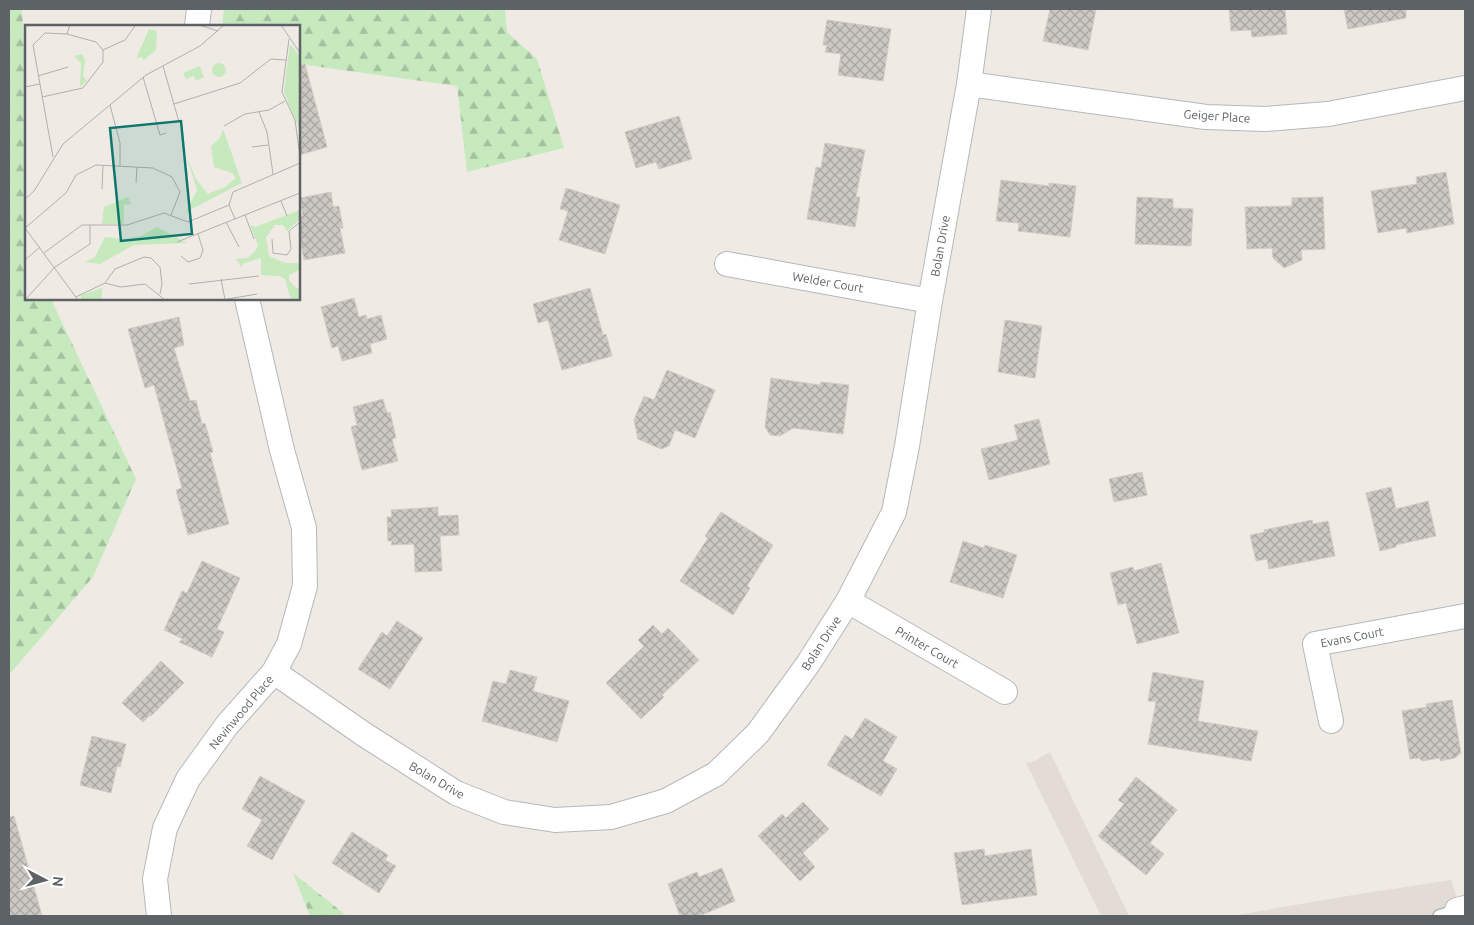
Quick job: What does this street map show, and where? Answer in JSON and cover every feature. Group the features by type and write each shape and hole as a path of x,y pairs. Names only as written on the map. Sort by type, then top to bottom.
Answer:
{"street":[{"path":"197,25 199,9"},
{"name":"Bolan Drive","path":"274,672 365,735 456,793 504,812 554,820 611,817 666,801 716,774 758,733 808,664 848,601 894,512 969,84 978,9"},
{"name":"Geiger Place","path":"969,84 1206,117 1265,119 1328,114 1465,88"},
{"name":"Welder Court","path":"727,264 930,301"},
{"name":"Nevinwood Place","path":"159,916 155,879 165,828 188,779 227,725 274,672 289,644 305,586 304,528 282,450 248,300"},
{"name":"Printer Court","path":"848,601 1005,692"},
{"name":"Evans Court","path":"1331,721 1315,644 1465,616"}],"shaded area":[{"path":"1050,752 1129,916 1101,916 1026,763 1034,761"},
{"path":"1451,880 1463,916 1231,916 1347,896"}],"green space":[{"path":"9,9 22,9 25,70 25,300 51,300 136,479 93,577 9,675"},
{"path":"224,9 505,9 507,32 537,59 564,148 467,172 457,86 300,64 300,25 222,25"},
{"path":"293,873 347,916 310,916"}],"building":[{"path":"1050,9 1096,9 1088,50 1043,41"},
{"path":"1229,9 1285,9 1287,34 1252,37 1251,30 1231,31"},
{"path":"1344,9 1406,9 1406,18 1348,29"},
{"path":"827,20 891,29 883,81 838,75 841,54 825,52 827,45 823,45"},
{"path":"305,64 327,147 300,155 300,65"},
{"path":"679,116 692,159 659,169 656,162 636,168 625,132"},
{"path":"825,143 865,150 856,197 860,197 855,227 807,219 816,167 821,168"},
{"path":"1446,172 1454,224 1407,233 1406,228 1378,233 1371,191 1417,184 1416,177"},
{"path":"1001,180 1049,186 1049,183 1076,186 1070,237 1018,231 1019,223 996,221"},
{"path":"566,188 620,205 605,254 559,240 568,211 560,209"},
{"path":"331,192 333,207 339,206 343,228 340,228 345,253 304,260 300,238 300,217 303,216 300,198"},
{"path":"1137,197 1173,199 1173,208 1193,209 1191,246 1135,244"},
{"path":"1323,197 1325,249 1301,250 1302,260 1284,268 1273,258 1272,248 1247,249 1245,207 1292,206 1292,198"},
{"path":"590,288 603,335 606,334 612,356 562,370 548,320 538,323 533,304"},
{"path":"354,298 359,317 366,315 367,319 381,315 387,339 370,344 372,353 342,361 338,346 332,348 321,307"},
{"path":"179,317 184,345 174,348 190,401 196,400 202,424 205,423 213,452 210,453 229,524 188,535 176,490 182,488 154,385 145,388 128,329"},
{"path":"1005,320 1042,326 1035,378 998,372"},
{"path":"667,370 715,390 695,438 675,430 669,446 661,449 638,439 634,420 644,396 654,400"},
{"path":"771,378 820,385 821,382 849,385 843,434 793,428 780,436 770,435 765,427"},
{"path":"383,399 387,413 390,412 396,438 392,439 398,461 362,470 351,427 357,425 353,407"},
{"path":"1039,419 1050,464 989,480 981,449 1018,440 1014,425"},
{"path":"1142,472 1147,495 1114,502 1109,479"},
{"path":"1391,487 1396,509 1428,501 1436,536 1396,545 1396,547 1380,551 1366,493"},
{"path":"438,507 438,516 458,515 459,535 440,536 442,571 415,572 414,544 391,545 392,541 388,541 387,517 392,517 391,510"},
{"path":"721,512 773,545 747,586 750,588 733,615 680,581 708,538 705,536"},
{"path":"1312,520 1313,524 1328,521 1335,556 1269,569 1267,559 1256,561 1250,535 1265,532 1264,530"},
{"path":"963,541 984,548 985,545 1017,555 1003,598 950,582"},
{"path":"202,561 240,578 217,629 224,632 212,657 179,642 183,639 164,630 182,591 187,593"},
{"path":"1161,563 1179,633 1137,644 1126,603 1118,605 1110,573 1133,567 1134,571"},
{"path":"397,621 423,638 390,689 358,669 382,632 387,636"},
{"path":"653,625 662,634 668,628 699,660 662,695 664,697 641,719 606,683 644,646 638,640"},
{"path":"161,661 184,683 143,722 122,703"},
{"path":"510,670 537,677 533,691 569,701 557,742 482,721 493,681 506,684"},
{"path":"1153,672 1204,681 1198,721 1258,731 1251,761 1148,744 1156,702 1148,701"},
{"path":"1452,700 1461,753 1455,758 1440,761 1440,758 1422,761 1419,758 1410,759 1402,711 1427,707 1426,704"},
{"path":"865,718 897,737 883,761 897,769 881,796 827,765 845,735 852,739"},
{"path":"92,736 126,744 120,767 117,766 111,793 80,785"},
{"path":"260,776 305,801 272,860 247,846 262,820 242,809"},
{"path":"1136,777 1177,810 1150,843 1164,854 1146,875 1098,836 1124,804 1118,800"},
{"path":"803,802 829,829 803,853 815,867 800,881 758,836 782,814 786,818"},
{"path":"14,816 42,916 9,916 9,817"},
{"path":"352,832 388,855 385,860 396,866 379,893 332,863"},
{"path":"984,849 985,856 1031,849 1037,895 962,905 954,853"},
{"path":"722,868 735,901 699,916 680,916 668,884 697,872 699,877"}]}
